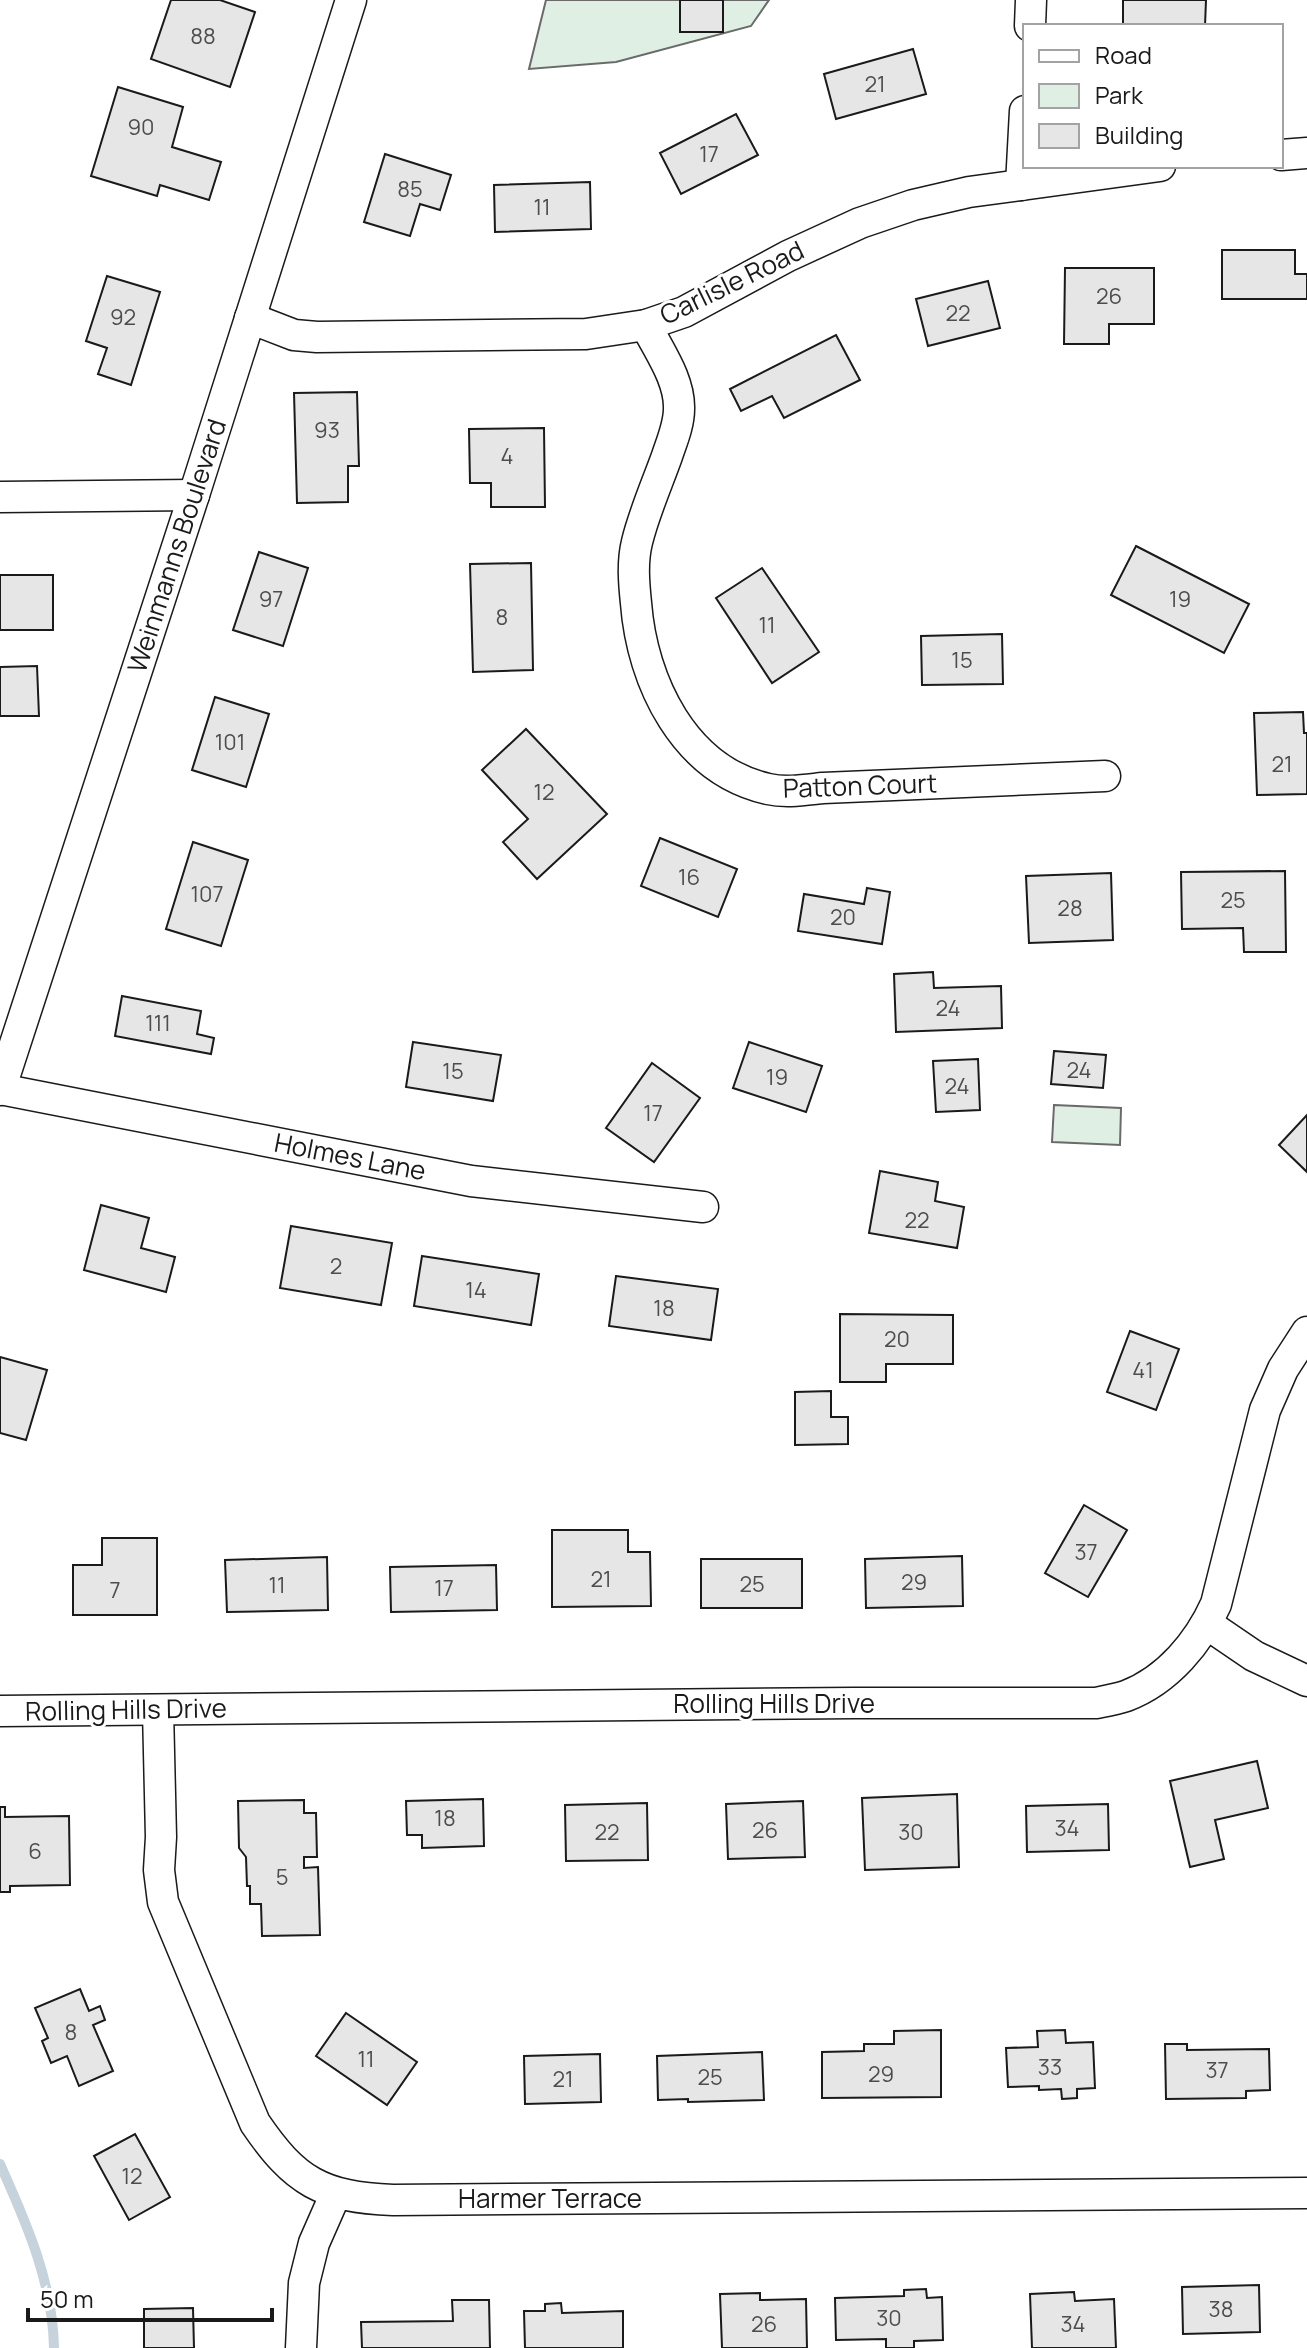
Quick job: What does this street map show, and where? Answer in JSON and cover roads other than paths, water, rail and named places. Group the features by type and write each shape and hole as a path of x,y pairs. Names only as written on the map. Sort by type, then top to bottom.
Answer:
{"street":[{"name":"Weinmanns Boulevard","path":"0,1090 351,0"},
{"path":"1030,24 1031,0"},
{"path":"1021,185 1023,148"},
{"path":"1283,155 1307,153"},
{"name":"Carlisle Road","path":"250,318 294,335 317,337 586,334 646,325 684,312 788,256 860,223 969,192 1145,168"},
{"name":"Patton Court","path":"646,325 677,386 679,409 676,430 636,544 634,579 638,630 649,672 660,697 688,740 735,778 767,789 789,792 1105,776"},
{"path":"0,497 194,495"},
{"name":"Holmes Lane","path":"0,1090 471,1181 703,1207"},
{"name":"Rolling Hills Drive","path":"0,1711 1096,1703 1128,1695 1158,1678 1184,1655 1207,1624 1216,1604 1265,1410 1283,1369 1307,1332"},
{"path":"1207,1624 1254,1656 1307,1681"},
{"name":"Harmer Terrace","path":"158,1710 159,1870 163,1902 174,1932 255,2123 275,2152 299,2175 336,2193 393,2200 1307,2193"},
{"path":"301,2348 304,2283 314,2243 336,2193"}],"waterway":[{"path":"0,2164 36,2253 49,2300 54,2348"}]}
